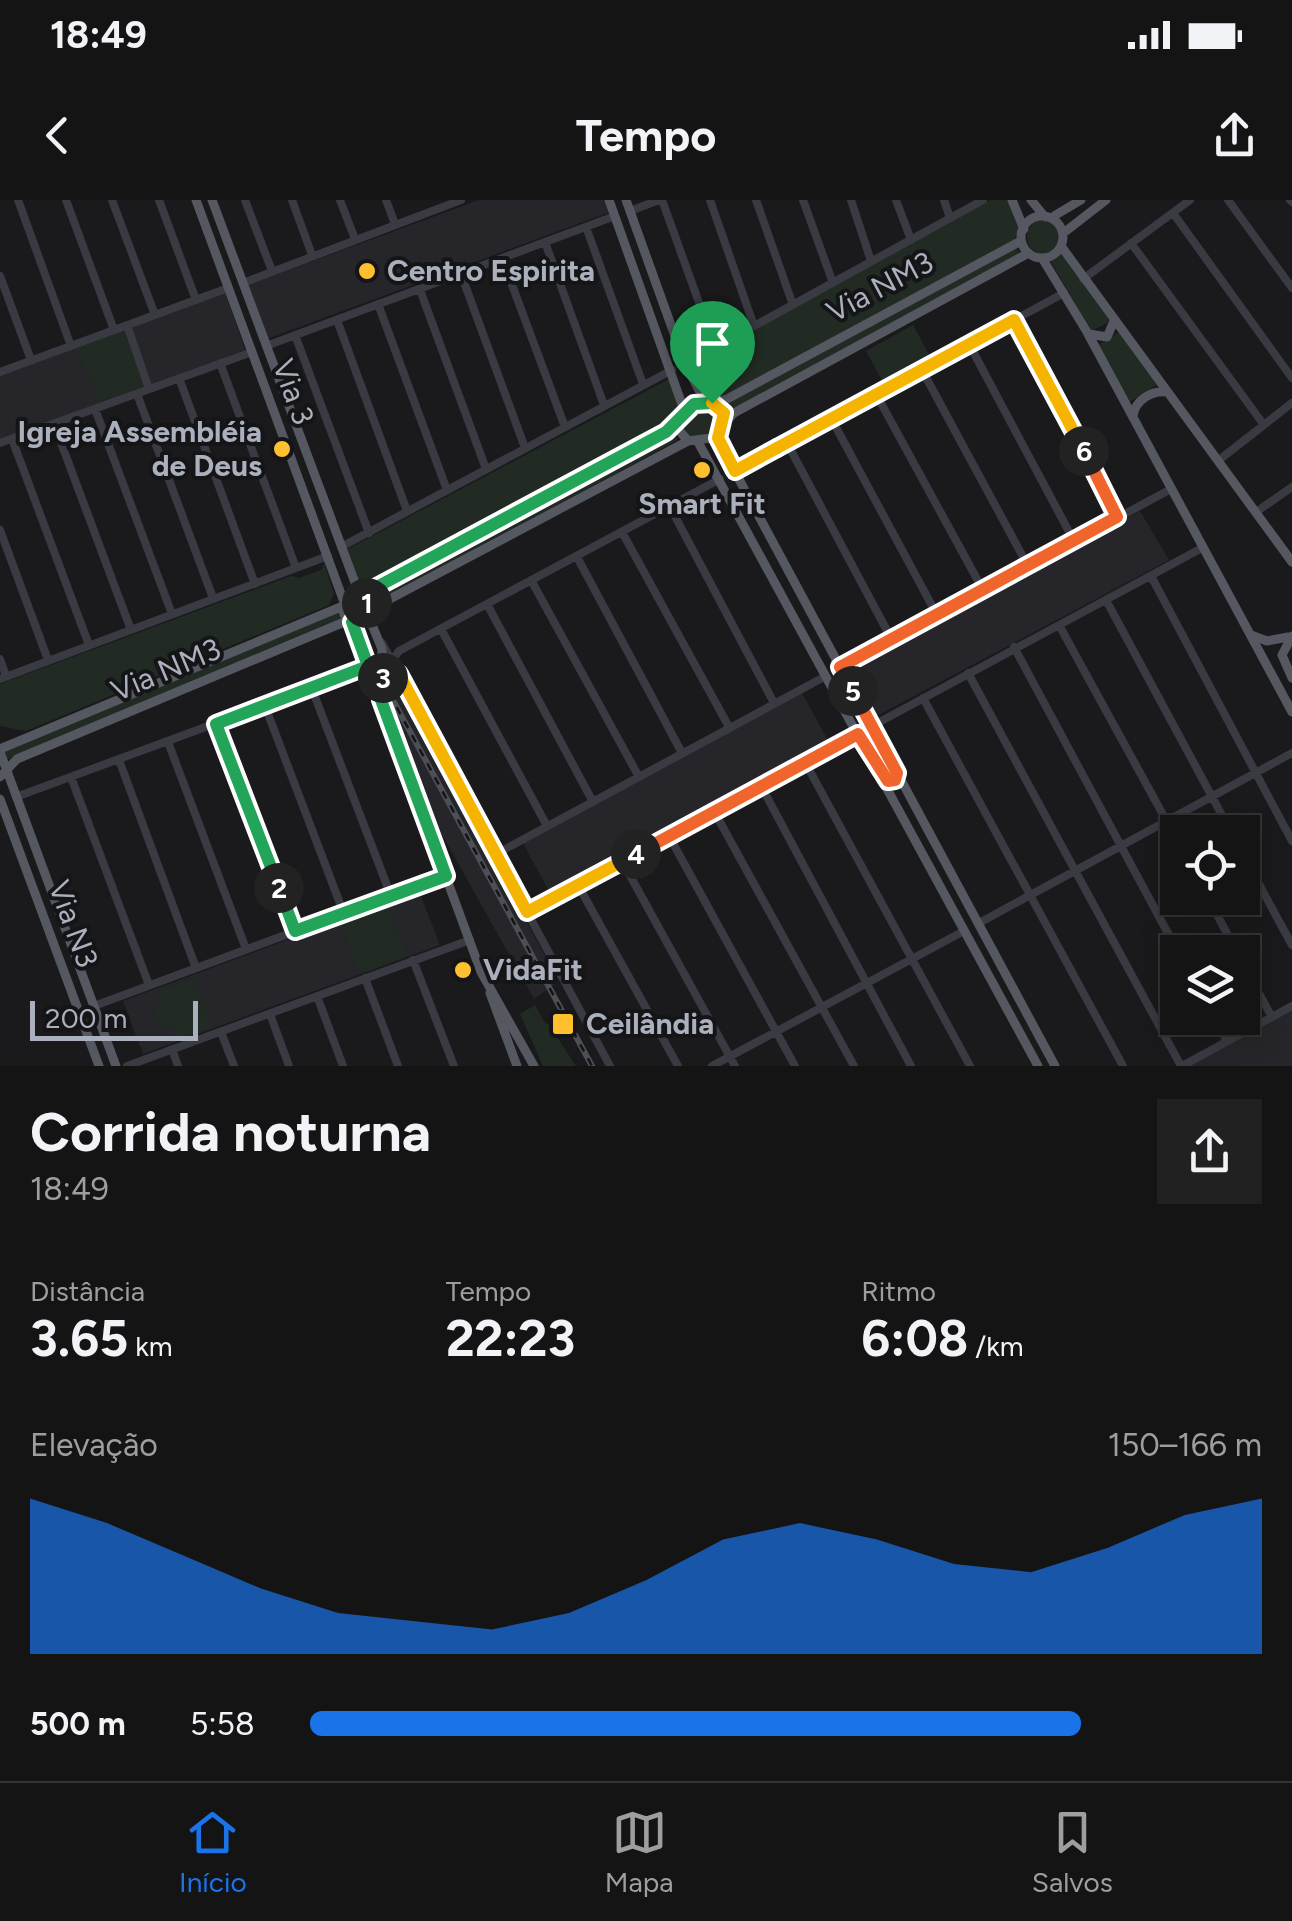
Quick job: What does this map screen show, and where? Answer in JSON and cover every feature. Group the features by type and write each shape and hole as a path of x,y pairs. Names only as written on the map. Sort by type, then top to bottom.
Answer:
{"main road":[{"name":"Via 3","path":"196,200 482,972"},
{"path":"608,200 672,370 684,410 678,422 679,434 693,441 720,479 1038,1066"},
{"path":"1012,200 1024,229"},
{"path":"1031,200 1066,231"},
{"path":"1081,200 1024,229 1019,242 1025,255 1042,258 1061,246 1066,231 1106,200"},
{"name":"Via 3","path":"213,203 327,510 382,644 381,700"},
{"path":"628,205 685,364 709,402 722,410 725,420 720,444 1055,1066"},
{"name":"Via NM3","path":"709,402 1019,242"},
{"path":"1061,246 1292,562"},
{"name":"Via NM3","path":"725,420 1025,255"},
{"path":"1042,258 1087,332 1292,712"},
{"path":"655,322 666,323 670,317"},
{"path":"1087,332 1105,338 1112,333 1114,320"},
{"path":"661,340 664,334 676,334"},
{"path":"1133,418 1141,400 1154,392 1167,392"},
{"path":"268,397 289,440 297,441 300,435"},
{"path":"684,410 709,402"},
{"path":"360,596 678,422"},
{"path":"368,613 693,441 720,431"},
{"path":"291,458 294,451 301,452 327,510"},
{"path":"756,546 797,610 804,608 803,598"},
{"name":"Via NM3","path":"0,750 360,596"},
{"name":"Via NM3","path":"3,774 17,759 368,613"},
{"path":"800,625 800,620 809,618 843,672"},
{"path":"1248,633 1267,641 1292,636"},
{"path":"1292,636 1282,656 1292,678"},
{"path":"1280,689 1284,682 1292,687"},
{"path":"859,736 888,781 895,780 897,773"},
{"name":"Via N3","path":"0,750 3,774 16,797 116,1066"},
{"path":"893,799 894,792 903,791 936,846"},
{"path":"1,803 28,862 35,865 39,858"},
{"name":"Via N3","path":"1,803 99,1066"},
{"path":"30,880 33,875 40,876 61,917"},
{"path":"482,972 517,1066"},
{"path":"482,972 534,1066"},
{"path":"1001,999 1040,1060 1047,1061 1048,1052"}],"street":[{"path":"18,200 71,346"},
{"path":"66,200 114,330"},
{"path":"112,200 155,315"},
{"path":"159,200 196,300"},
{"path":"245,200 272,272"},
{"path":"292,200 312,255"},
{"path":"340,200 354,239"},
{"path":"386,200 395,224"},
{"path":"243,283 436,204 461,200"},
{"path":"628,205 660,200 716,347"},
{"path":"710,200 754,326"},
{"path":"756,200 793,305"},
{"path":"803,200 832,283"},
{"path":"851,200 872,261"},
{"path":"896,200 911,240"},
{"path":"944,200 950,218"},
{"path":"685,364 984,200"},
{"path":"1083,279 1190,200"},
{"path":"1228,200 1292,288"},
{"path":"1174,213 1292,378"},
{"path":"266,346 614,216"},
{"path":"586,227 643,384"},
{"path":"544,242 604,405"},
{"path":"1131,244 1264,425"},
{"path":"502,258 564,427"},
{"path":"461,274 525,448"},
{"path":"0,276 31,360"},
{"path":"0,372 228,288"},
{"path":"420,290 486,469"},
{"path":"735,471 1064,293"},
{"path":"378,304 447,490"},
{"path":"337,320 408,512"},
{"path":"1014,320 1117,517"},
{"path":"127,325 149,389"},
{"path":"296,335 370,533"},
{"path":"969,344 1074,541"},
{"path":"0,444 252,352"},
{"path":"220,363 296,568"},
{"path":"342,546 672,370"},
{"path":"922,370 1028,566"},
{"path":"179,378 255,584"},
{"path":"137,394 213,598"},
{"path":"876,394 983,590"},
{"path":"1219,460 1292,403"},
{"path":"95,409 172,614"},
{"path":"831,418 937,615"},
{"path":"54,424 130,630"},
{"path":"12,439 89,645"},
{"path":"787,443 892,640"},
{"path":"383,672 396,654 720,479"},
{"path":"1256,512 1292,488"},
{"path":"843,672 892,640 1171,489"},
{"path":"670,506 774,703"},
{"path":"0,530 48,660"},
{"path":"622,532 729,727"},
{"path":"872,726 1202,548"},
{"path":"0,659 3,677 328,556"},
{"path":"576,556 682,753"},
{"path":"1151,576 1292,841"},
{"path":"531,580 639,778"},
{"path":"1106,600 1222,815"},
{"path":"488,604 592,802"},
{"path":"1059,625 1163,815"},
{"path":"441,629 547,826"},
{"path":"382,644 396,654 399,674 610,1066"},
{"path":"1014,647 1169,935"},
{"path":"16,797 368,669 399,674"},
{"path":"968,673 1181,1066 1292,1006"},
{"path":"496,854 826,676"},
{"path":"312,689 391,896"},
{"path":"923,698 1123,1066"},
{"path":"265,706 344,914"},
{"path":"216,724 295,931"},
{"path":"527,912 859,736"},
{"path":"168,742 246,949"},
{"path":"1178,815 1292,754"},
{"path":"119,760 196,968"},
{"path":"806,762 970,1066"},
{"path":"71,777 149,986"},
{"path":"761,786 912,1066"},
{"path":"714,811 854,1066"},
{"path":"979,924 1160,824"},
{"path":"669,836 795,1066"},
{"path":"622,861 735,1066"},
{"path":"94,1006 446,876"},
{"path":"578,885 678,1066"},
{"path":"1260,886 1292,945"},
{"path":"712,1066 964,931"},
{"path":"127,1066 470,940"},
{"path":"414,960 454,1066"},
{"path":"365,978 398,1066"},
{"path":"1260,995 1272,1017"},
{"path":"317,996 343,1066"},
{"path":"270,1014 289,1066"},
{"path":"221,1032 234,1066"},
{"path":"1224,1035 1227,1041"},
{"path":"172,1050 178,1066"}],"shaded area":[{"path":"479,200 606,200 610,212 267,339 248,285"},
{"path":"990,200 1009,200 1020,228 1014,240 721,398 707,397 700,389 694,363"},
{"path":"1044,220 1056,225 1061,237 1056,249 1044,254 1032,249 1027,237 1032,225"},
{"path":"1016,247 1020,255 729,413 724,404"},
{"path":"1061,253 1109,322 1091,331 1050,260"},
{"path":"225,292 245,350 0,440 0,376"},
{"path":"913,325 931,358 884,384 866,351"},
{"path":"123,330 144,385 98,402 77,347"},
{"path":"1119,332 1157,385 1128,403 1098,345"},
{"path":"673,377 679,408 671,423 364,589 360,587 346,550"},
{"path":"709,406 717,410 721,420 707,435 691,438 682,431 687,414"},
{"path":"673,432 678,440 378,602 368,597"},
{"path":"1140,511 1169,560 873,718 847,669"},
{"path":"324,563 334,594 329,605 26,731 0,726 0,684 291,576 299,578 321,570"},
{"path":"340,610 343,619 6,760 3,751"},
{"path":"394,679 549,963 545,966 555,984 534,999 426,806 385,697 385,684"},
{"path":"802,693 830,744 551,895 523,843"},
{"path":"419,891 440,945 143,1054 123,1001"},
{"path":"388,904 407,956 359,974 340,922"},
{"path":"195,978 212,1027 176,1038 171,1027 160,1026 154,1009 161,1006 156,992"},
{"path":"535,1005 545,1023 555,1026 555,1034 576,1066 543,1066 520,1014"},
{"path":"1292,1010 1292,1066 1186,1066 1245,1035 1260,1035 1260,1027"}],"railway":[{"path":"389,693 592,1066"}],"place":[{"name":"Centro Espirita","path":"367,271"},
{"name":"Igreja Assembléia de Deus","path":"282,449"},
{"name":"Smart Fit","path":"702,470"},
{"name":"VidaFit","path":"463,970"},
{"name":"Ceilândia","path":"563,1024"}],"route":[{"path":"1014,320 1117,517 840,667 897,773 895,780 888,781 858,734 527,912 399,674 393,670 383,672 381,700 446,876 295,931 216,724 368,666 352,622 360,622 369,612 368,603 360,596 666,432 694,404 712,403 724,413 718,438 735,471 1014,320"}]}
